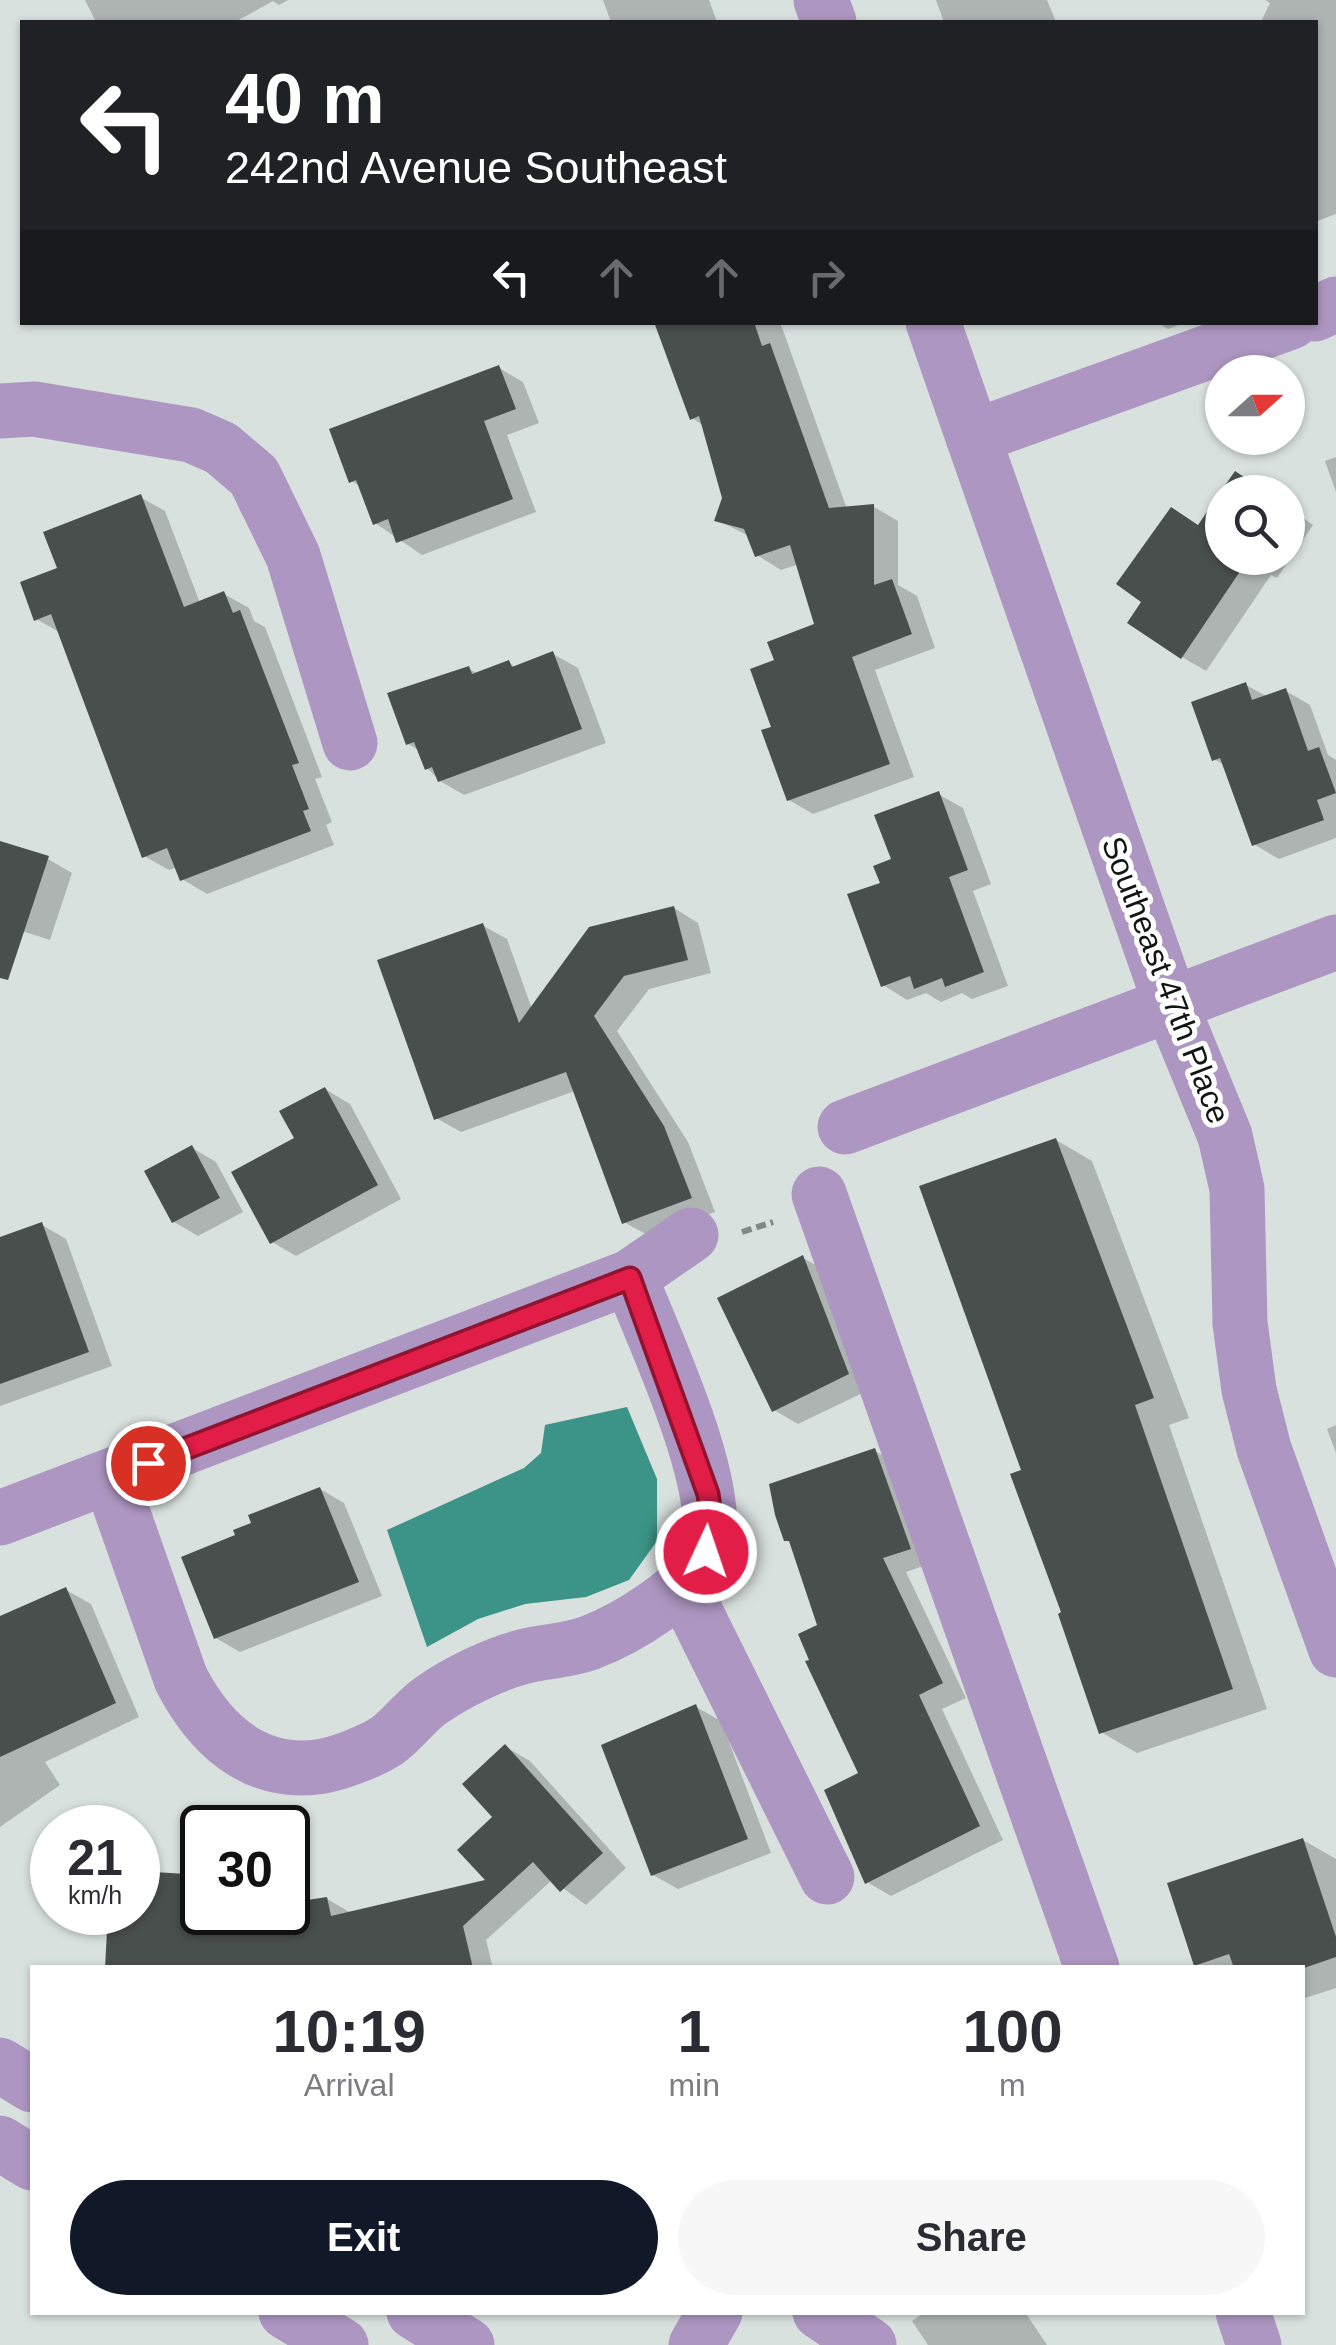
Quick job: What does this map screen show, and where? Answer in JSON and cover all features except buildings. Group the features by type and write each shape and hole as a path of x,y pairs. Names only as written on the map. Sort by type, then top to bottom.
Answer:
{"street":[{"name":"Southeast 47th Place","path":"934,325 1170,1002 1225,1136 1237,1189 1240,1323 1250,1390 1264,1449 1336,1650"},
{"path":"973,437 1283,325"},
{"path":"0,411 34,409 191,434 221,448 254,476 293,556 350,742"},
{"path":"845,1127 1336,942"},
{"path":"818,1194 1091,1965"},
{"path":"0,1518 630,1278 691,1236"},
{"path":"110,1477 182,1680 196,1709 235,1751 274,1766 319,1768 385,1742 432,1699 517,1658 589,1643 682,1587 706,1552 712,1522 708,1494 630,1278"},
{"path":"682,1587 827,1877"},
{"path":"0,2065 30,2083"},
{"path":"0,2143 30,2162"},
{"path":"291,2315 341,2345"},
{"path":"696,2345 713,2315"},
{"path":"824,2315 869,2345"},
{"path":"1244,2315 1254,2345"}],"shaded area":[{"path":"627,1407 657,1479 657,1541 629,1580 586,1597 525,1604 478,1619 427,1647 387,1530 524,1468 541,1453 545,1425"}],"route":[{"path":"148,1463 630,1278 686,1423 708,1494 712,1522 706,1552"}]}
